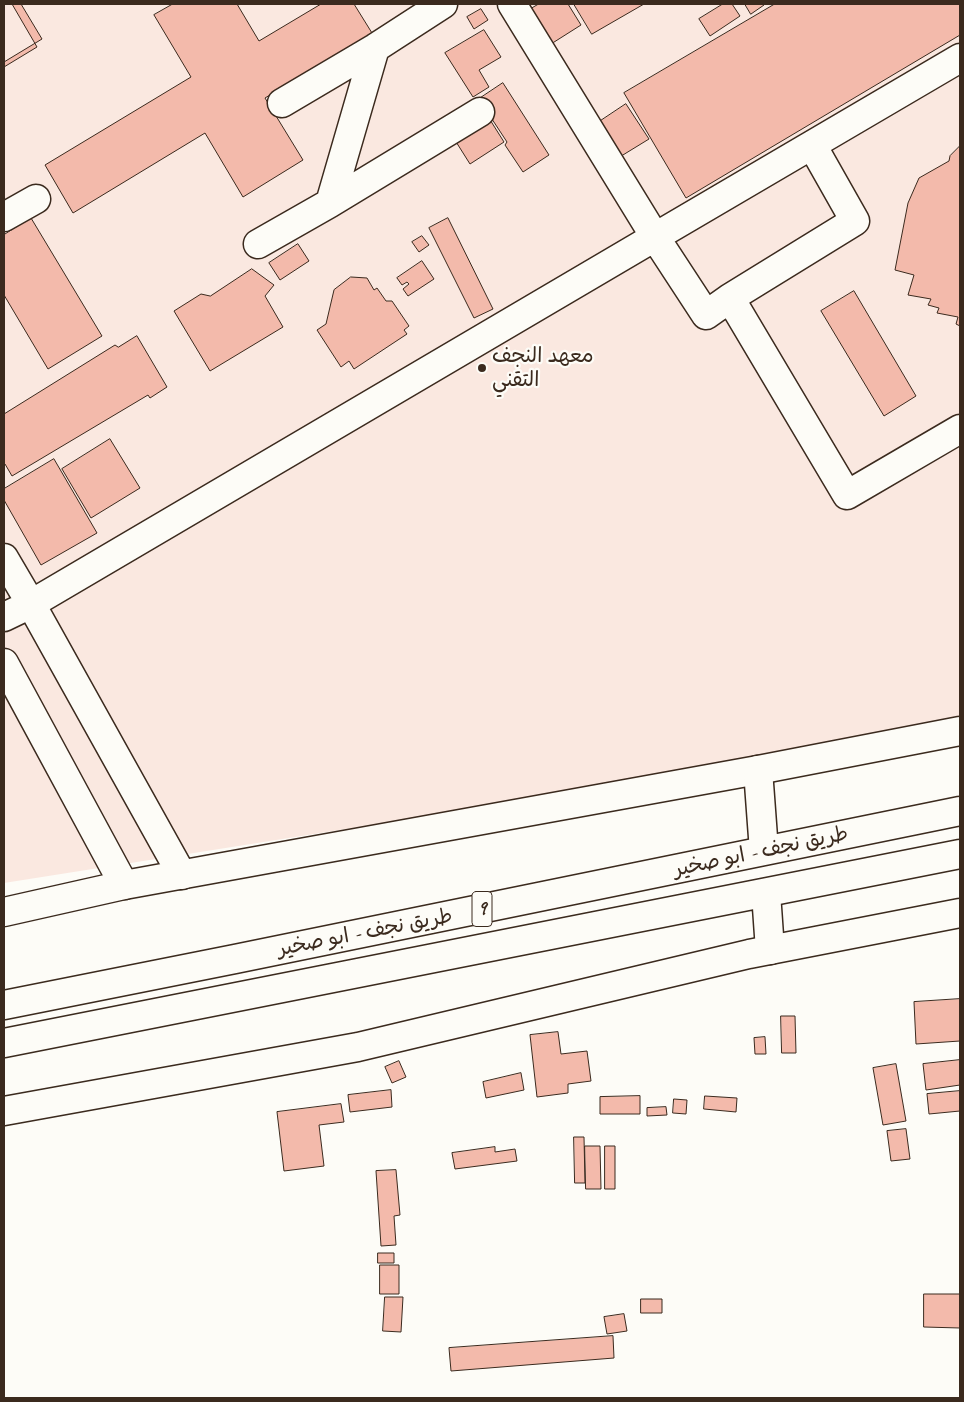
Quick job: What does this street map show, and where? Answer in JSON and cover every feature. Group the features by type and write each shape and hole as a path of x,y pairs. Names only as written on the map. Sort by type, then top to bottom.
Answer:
{"main road":[{"path":"282,103 443,4"},
{"path":"512,4 655,237 706,315 730,298 856,221 812,145"},
{"path":"330,203 374,48"},
{"path":"4,617 31,604 960,58"},
{"path":"258,244 330,203 480,112"},
{"path":"4,217 36,199"},
{"path":"730,298 847,495 960,429"},
{"path":"4,558 182,875"},
{"path":"4,663 124,885"},
{"path":"4,912 124,885 758,770 960,731"},
{"path":"758,770 764,851"},
{"name":"طريق نجف - ابو صخير","path":"4,1005 960,811"},
{"name":"طريق نجف - ابو صخير","path":"4,1043 960,854"},
{"path":"766,893 770,950"},
{"path":"4,1111 358,1047 770,950 960,913"}],"shaded area":[{"name":"معهد النجف التقني","path":"4,4 960,4 960,732 4,883"}],"building":[{"path":"4,4 21,4 42,39 4,62"},
{"path":"4,4 12,4 37,47 4,67"},
{"path":"173,4 237,4 259,41 321,4 354,4 372,33 265,98 303,160 243,197 205,133 73,213 45,165 191,77 154,15"},
{"path":"539,4 568,4 581,25 551,44 529,10"},
{"path":"574,4 644,4 592,34"},
{"path":"723,4 732,4 740,16 710,36 699,19"},
{"path":"745,4 763,4 764,5 751,14"},
{"path":"775,4 960,4 960,35 686,198 624,93"},
{"path":"481,9 488,20 474,29 467,17"},
{"path":"484,30 501,57 479,70 489,87 473,97 445,53"},
{"path":"503,83 549,155 523,172 505,145 507,142 488,113 476,101"},
{"path":"626,104 649,139 618,158 596,124"},
{"path":"487,115 504,142 470,164 453,137"},
{"path":"960,146 960,326 956,324 958,317 937,313 939,308 928,305 931,299 908,295 914,275 895,270 908,203 919,178 949,161 950,156"},
{"path":"31,218 102,336 48,369 4,295 4,235"},
{"path":"448,218 493,309 474,318 429,228"},
{"path":"422,236 429,245 419,252 412,242"},
{"path":"298,244 309,261 280,280 269,263"},
{"path":"422,261 434,279 408,296 403,289 409,284 407,282 402,285 397,278"},
{"path":"252,269 274,285 265,296 283,327 210,371 174,311 201,294 210,296"},
{"path":"351,277 367,278 374,290 377,288 386,301 392,301 409,326 404,330 407,334 354,369 349,361 341,367 317,330 326,324 334,290"},
{"path":"854,291 916,396 884,416 821,311"},
{"path":"137,336 167,387 150,398 148,395 12,476 4,465 4,414 115,345 118,347"},
{"path":"110,439 140,488 91,518 62,469"},
{"path":"54,459 97,533 41,565 4,500 4,489"},
{"path":"960,999 960,1041 916,1044 914,1002"},
{"path":"781,1016 795,1016 796,1053 782,1053"},
{"path":"558,1032 561,1054 587,1051 591,1081 568,1084 568,1093 537,1097 530,1035"},
{"path":"765,1037 766,1054 755,1054 754,1038"},
{"path":"960,1060 960,1085 926,1090 923,1064"},
{"path":"399,1061 406,1077 392,1083 385,1067"},
{"path":"896,1064 906,1121 883,1125 873,1068"},
{"path":"521,1073 524,1090 486,1098 483,1082"},
{"path":"391,1090 392,1107 350,1112 348,1095"},
{"path":"960,1091 960,1111 929,1114 927,1094"},
{"path":"640,1096 640,1114 600,1114 600,1097"},
{"path":"705,1096 737,1098 736,1112 704,1109"},
{"path":"674,1099 687,1100 686,1114 673,1113"},
{"path":"341,1104 344,1122 319,1125 324,1166 284,1171 277,1112"},
{"path":"666,1107 667,1115 647,1116 647,1108"},
{"path":"906,1129 910,1159 891,1161 887,1131"},
{"path":"574,1137 584,1137 585,1183 575,1183"},
{"path":"585,1146 600,1146 601,1189 586,1189"},
{"path":"605,1146 615,1146 615,1189 605,1189"},
{"path":"495,1147 495,1152 515,1149 517,1161 455,1169 452,1153"},
{"path":"396,1170 400,1215 394,1216 396,1245 381,1246 376,1171"},
{"path":"378,1253 394,1253 394,1263 378,1263"},
{"path":"380,1265 399,1265 399,1294 380,1294"},
{"path":"924,1294 960,1294 960,1328 924,1327"},
{"path":"385,1297 403,1297 401,1332 383,1331"},
{"path":"641,1299 662,1299 662,1313 641,1313"},
{"path":"624,1314 627,1331 607,1334 604,1317"},
{"path":"613,1336 614,1358 451,1371 449,1348"}],"place":[{"name":"معهد النجف التقني","path":"482,368"}]}
